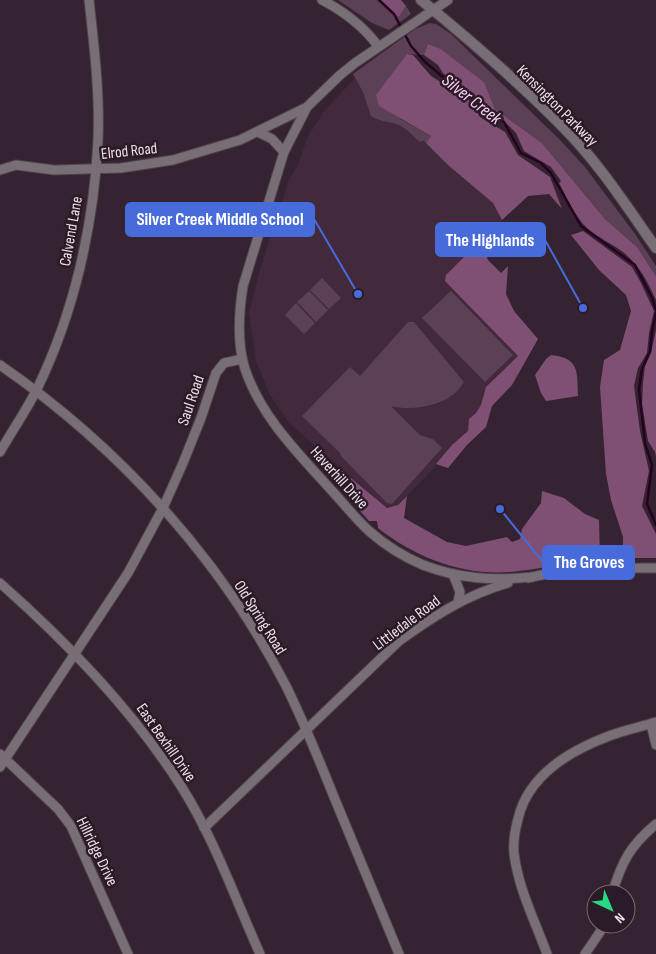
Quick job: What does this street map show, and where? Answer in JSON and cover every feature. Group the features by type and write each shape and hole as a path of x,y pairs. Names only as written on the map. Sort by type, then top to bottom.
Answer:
{"street":[{"name":"Calvend Lane","path":"0,452 36,390 56,342 75,286 88,225 98,140 98,95 90,0"},
{"path":"322,0 366,31 378,46"},
{"name":"Kensington Parkway","path":"421,0 564,128 611,183 656,248"},
{"path":"242,359 240,306 243,286 284,152 307,107 340,75 378,46 448,0"},
{"name":"Elrod Road","path":"0,170 16,165 54,170 121,168 173,160 221,147 258,132 307,107"},
{"path":"258,132 272,139 284,152"},
{"path":"0,162 16,165"},
{"name":"Saul Road","path":"2,760 75,655 128,573 163,508 201,418 216,373 224,363 242,359"},
{"name":"Haverhill Drive","path":"242,359 253,391 272,422 309,466 368,530 394,550 423,565 479,579 502,580 532,577"},
{"name":"Old Spring Road","path":"0,365 36,390 111,456 163,508 212,568 243,613 285,685 306,729 399,954"},
{"name":"Littledale Road","path":"204,828 398,641 458,602 494,587 532,577 576,570 656,568"},
{"path":"454,574 460,592 458,602"},
{"name":"East Bexhill Drive","path":"0,583 75,655 141,728 181,787 204,828 260,954"},
{"path":"547,954 520,881 514,853 516,828 522,804 527,794 551,767 586,746 610,736 653,723 656,745"},
{"name":"Hillridge Drive","path":"2,760 58,808 71,826 128,954"},
{"path":"615,884 627,854 640,838 656,824"},
{"path":"585,954 599,934"}],"shaded area":[{"path":"338,0 379,0 399,17 406,6 411,14 389,30 372,23"},
{"path":"379,0 401,0 406,6 399,17"},
{"path":"430,23 436,24 451,34 560,140 585,167 635,234 656,266 656,276 637,247 605,219 542,143 495,109 484,82 441,49 429,45 424,55 407,54 400,119 431,136 426,143 423,140 420,142 401,126 371,116 363,92 353,74 415,29"},
{"path":"428,44 441,49 484,82 495,109 542,143 605,219 637,247 656,276 656,300 634,262 619,249 588,229 579,219 559,183 561,181 551,167 524,151 516,133 508,125 443,73 438,65 424,55"},
{"path":"384,54 517,205 446,275 520,356 468,433 398,505 387,508 289,423 270,395 256,361 249,312 288,181 297,167 308,136 325,110 355,78"},
{"path":"407,54 413,55 431,76 470,101 480,117 505,132 518,155 550,177 562,209 549,194 528,196 502,220 493,203 448,165 426,143 431,136 379,106 376,95"},
{"path":"583,231 632,267 654,311 647,353 638,368 634,386 640,431 649,471 642,506 656,534 656,558 623,558 623,537 611,500 606,474 600,387 604,360 620,350 631,311 626,295 599,270 571,235"},
{"path":"481,240 488,260 501,273 508,266 506,294 514,311 538,339 512,385 492,406 486,427 467,445 448,468 436,464 452,445 468,431 469,419 481,405 486,387 518,356 445,281 446,275"},
{"path":"322,278 341,298 329,309 310,290"},
{"path":"309,291 328,310 316,322 297,302"},
{"path":"451,291 513,355 485,382 422,318"},
{"path":"296,303 315,323 304,334 285,315"},
{"path":"408,322 414,322 464,382 454,394 432,405 415,408 391,406 420,435 433,439 442,448 392,504 387,503 302,416 350,367 360,376"},
{"path":"656,330 656,457 648,441 642,404 645,366 651,353"},
{"path":"551,355 567,359 572,363 577,373 578,396 546,401 535,375"},
{"path":"339,468 387,508 398,505 407,496 404,518 447,542 466,546 507,537 512,542 520,539 522,529 541,503 542,491 564,498 585,514 599,520 599,561 566,563 500,572 481,572 444,564 409,549 378,528 377,521 369,521 345,494 338,482"}],"waterway":[{"name":"Silver Creek","path":"379,0 394,14 411,46 425,62 455,87 504,122 521,153 541,163 551,173 581,226 635,265 656,310"},
{"name":"Silver Creek","path":"656,313 650,351 642,369 639,389 645,443 652,465 647,504 656,525"}],"place":[{"name":"Silver Creek Middle School","path":"358,294"},
{"name":"The Highlands","path":"583,308"},
{"name":"The Groves","path":"500,509"}]}
